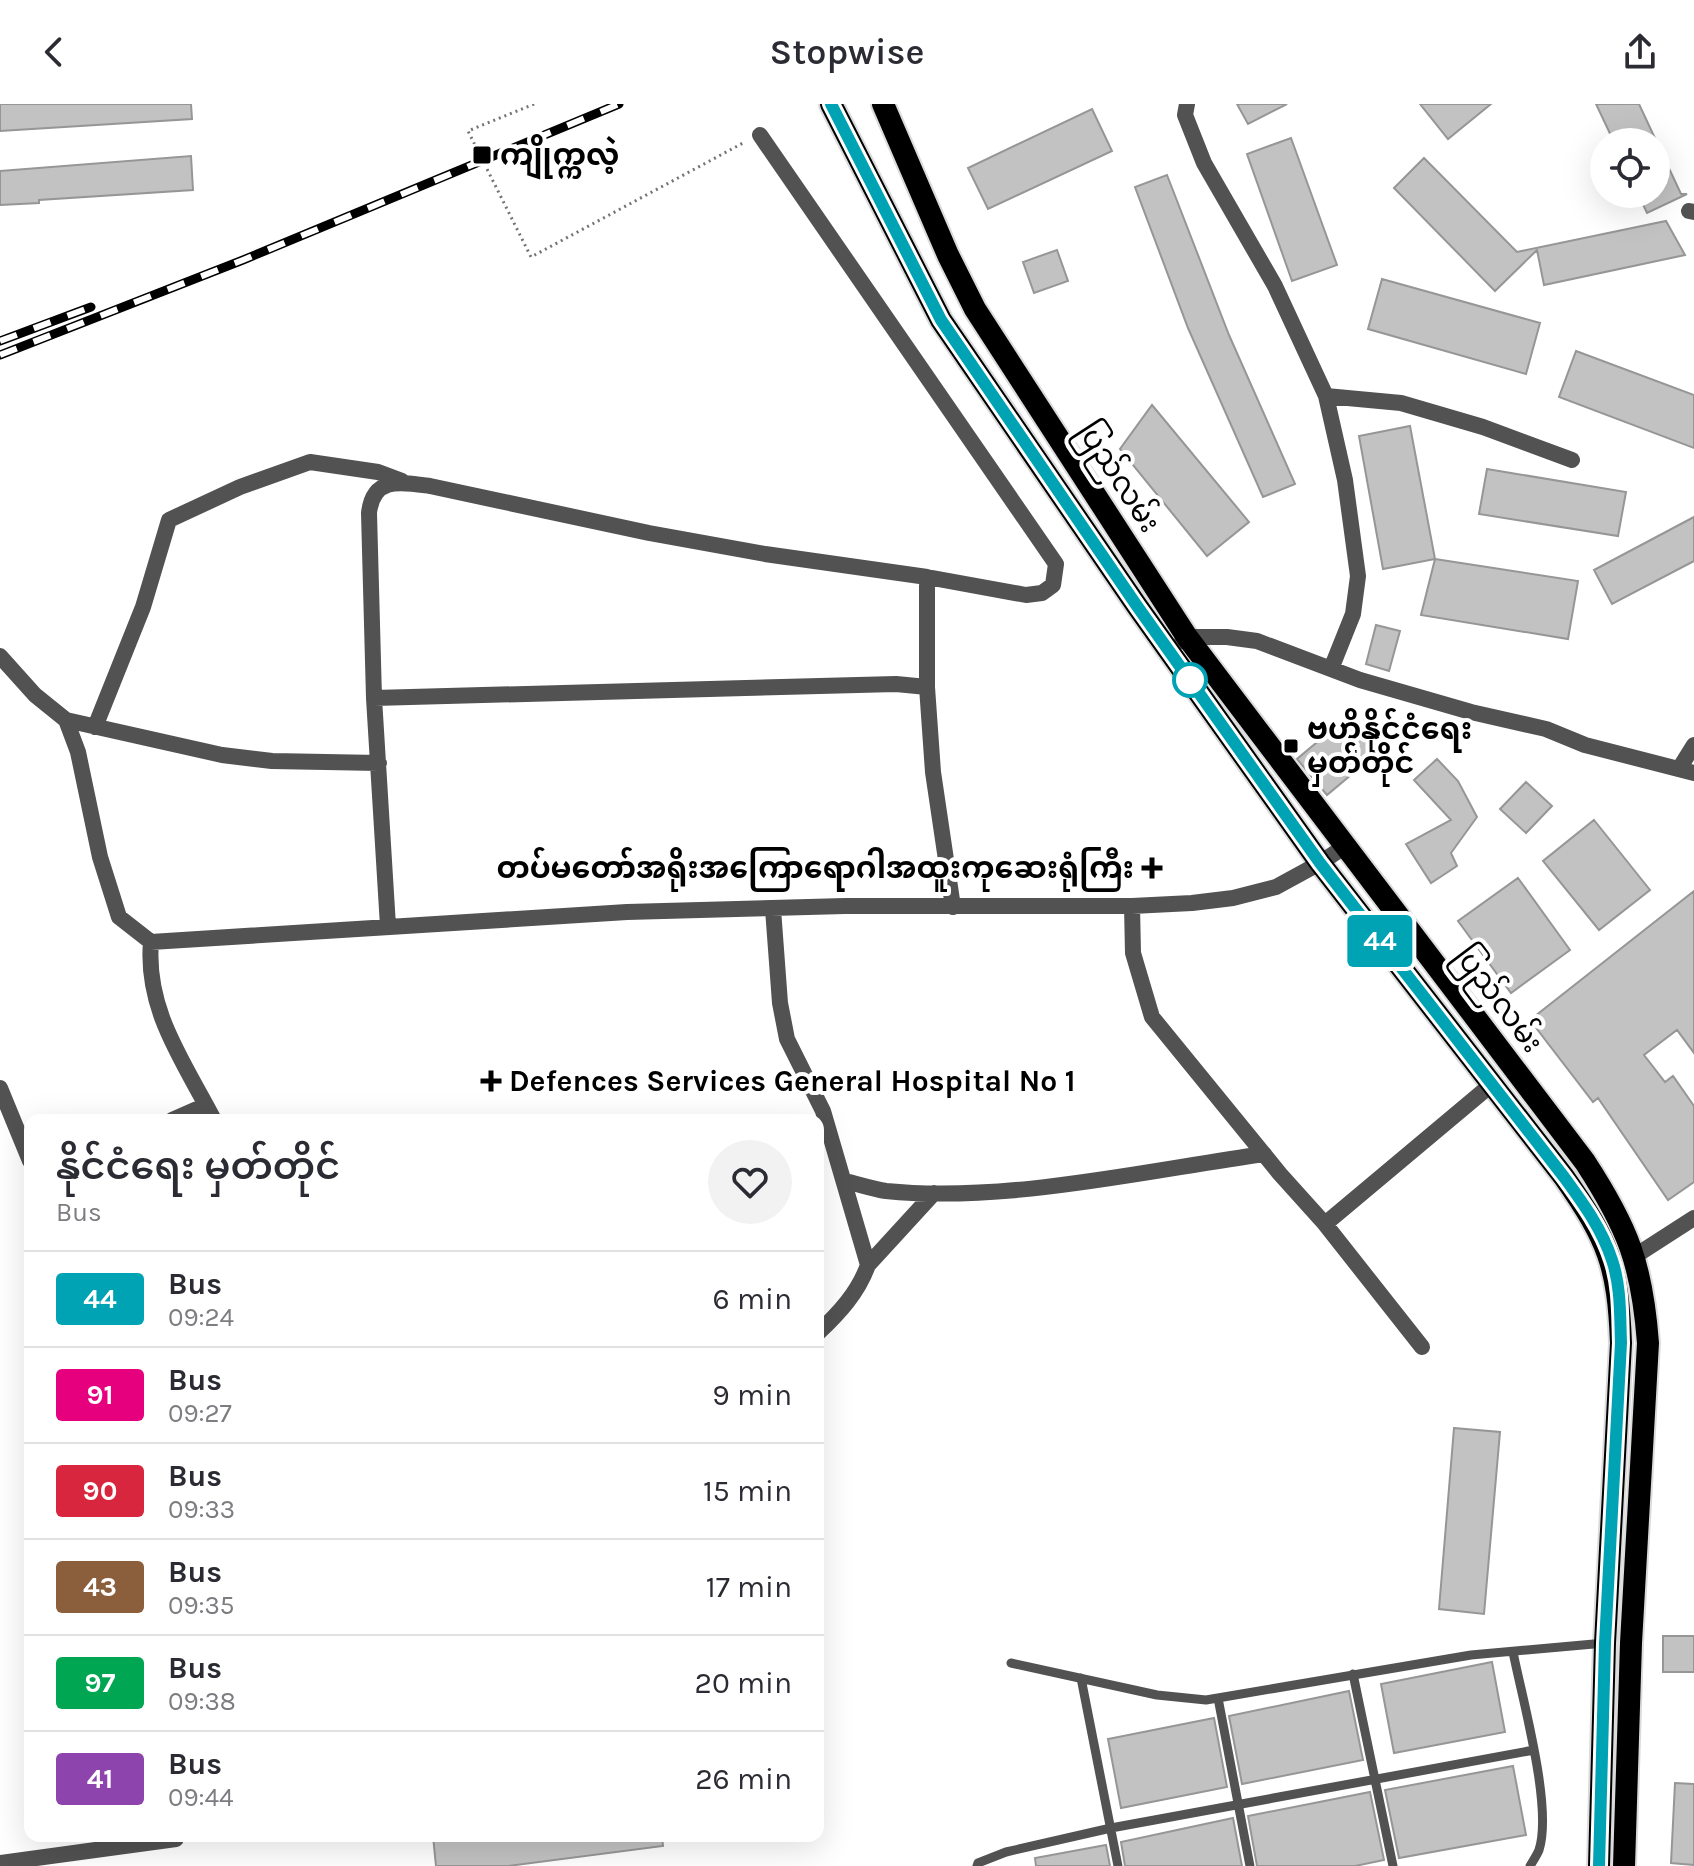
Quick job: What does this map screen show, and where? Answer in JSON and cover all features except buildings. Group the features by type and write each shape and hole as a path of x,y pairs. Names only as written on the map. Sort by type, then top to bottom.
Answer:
{"highway":[{"path":"831,104 941,320 1178,644 1320,863 1595,1222 1613,1261 1621,1343 1605,1643 1599,1866"},
{"name":"ပြည်လမ်း","path":"883,104 948,255 975,309 1178,644 1344,847 1585,1162 1614,1208 1635,1256 1645,1297 1648,1343 1631,1643 1624,1866"}],"street":[{"path":"1187,104 1185,115 1204,163 1275,286 1326,396 1345,480 1358,576 1353,614 1331,669"},
{"path":"95,727 143,607 169,520 240,487 310,462 378,472 407,483 765,554 927,577 1026,595 1042,593 1053,585 1056,564 760,135"},
{"path":"1326,396 1401,403 1483,427 1572,460"},
{"path":"388,926 374,698 369,513 370,498 378,489 390,484 407,483"},
{"path":"927,577 927,687 933,772 953,907"},
{"path":"1178,644 1227,637 1257,641 1396,691 1546,729 1585,745 1686,771 1694,745"},
{"path":"0,656 35,695 66,720 234,757 272,761 379,763"},
{"path":"374,698 896,684 927,687"},
{"path":"66,720 78,752 100,857 119,917 151,942 612,913 1132,906 1233,898 1276,887 1344,847"},
{"path":"1132,906 1133,953 1152,1017 1325,1224 1422,1347"},
{"path":"773,909 780,1003 787,1039 824,1114"},
{"path":"151,942 149,966 161,1020 210,1112"},
{"path":"1325,1224 1492,1084"},
{"path":"0,1088 24,1146"},
{"path":"824,1114 868,1265"},
{"path":"845,1181 884,1190 934,1193 1012,1189 1118,1177 1264,1154"},
{"path":"824,1326 862,1283 868,1265 934,1193"},
{"path":"1635,1256 1694,1218"},
{"path":"0,1863 154,1842"}],"lane":[{"path":"1011,1663 1157,1695 1206,1700 1471,1655 1605,1643"},
{"path":"1513,1652 1534,1750 1542,1818 1539,1849 1530,1866"},
{"path":"1353,1674 1393,1866"},
{"path":"1081,1678 1118,1866"},
{"path":"1218,1698 1250,1866"},
{"path":"977,1866 1006,1852 1111,1828 1534,1750"}],"path":[{"path":"534,104 468,131 531,257 760,135"}],"railway":[{"path":"0,355 243,260 619,104"},
{"path":"0,341 91,307"}],"bus line":[{"name":"44","path":"831,104 941,320 1137,606 1320,863 1564,1177 1595,1222 1613,1261 1621,1343 1605,1643 1599,1866"}],"place":[{"name":"ကျိုက္ကလဲ့","path":"482,155"},
{"name":"ဗဟိုနိုင်ငံရေး မှတ်တိုင်","path":"1291,746"},
{"name":"တပ်မတော်အရိုးအကြောရောဂါအထူးကုဆေးရုံကြီး","path":"1152,868"},
{"name":"Defences Services General Hospital No 1","path":"491,1081"}]}
